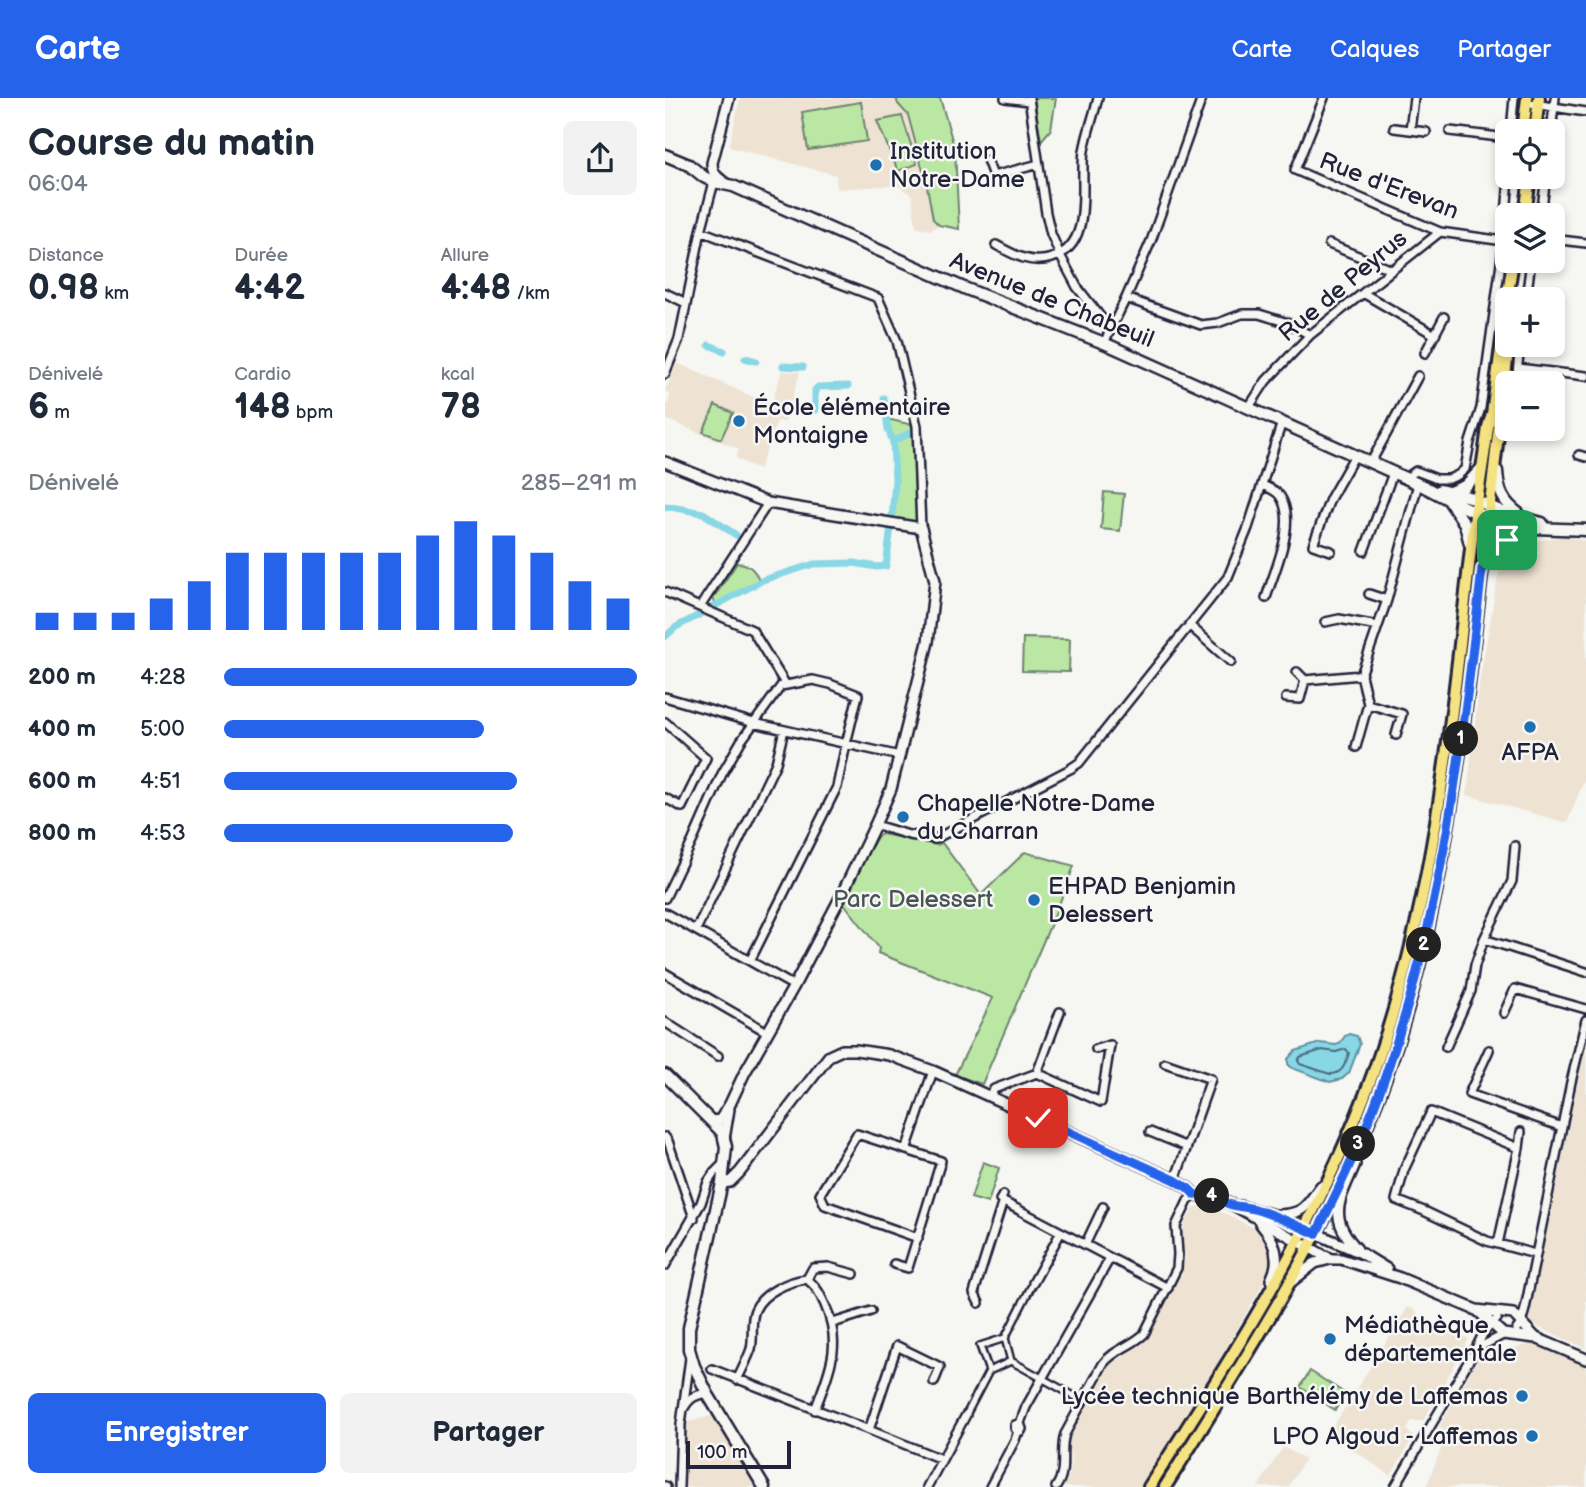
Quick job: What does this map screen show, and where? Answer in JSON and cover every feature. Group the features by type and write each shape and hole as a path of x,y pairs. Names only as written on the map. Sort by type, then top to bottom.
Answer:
{"main road":[{"path":"1525,119 1527,100"},
{"path":"1537,119 1539,101"},
{"name":"Avenue de Chabeuil","path":"665,155 689,165 713,182 730,185 944,279 1104,343 1421,485 1489,511 1511,524 1528,523 1586,530"},
{"path":"1165,1487 1240,1369 1309,1247 1310,1231 1365,1097 1397,1000 1418,918 1446,763 1471,552 1472,504 1482,468 1500,357"},
{"path":"1149,1487 1245,1334 1298,1241 1310,1231 1346,1174 1387,1072 1434,904 1458,765 1508,357"},
{"path":"1482,569 1501,545 1528,523 1503,499 1498,488 1496,457"},
{"path":"1448,496 1465,486 1482,468"},
{"name":"Avenue de Chabeuil","path":"1448,496 1468,531 1471,552"},
{"path":"665,1076 719,1129 726,1147 722,1183 689,1328 690,1357 707,1393 764,1487"}],"street":[{"path":"729,98 712,171 730,185"},
{"path":"1005,98 1029,99 1051,234 1077,287 1110,329"},
{"path":"996,245 1016,256 1030,260 1046,260 1060,255 1073,244 1080,228 1084,151 1098,98"},
{"path":"1104,343 1164,207 1202,98"},
{"name":"Rue d'Erevan","path":"1324,98 1295,170 1440,232 1495,240"},
{"path":"1410,130 1414,98"},
{"path":"1512,119 1514,98"},
{"path":"1553,119 1555,98"},
{"path":"1527,100 1539,101 1554,108 1586,112"},
{"path":"1394,128 1426,132"},
{"path":"1450,131 1495,137"},
{"path":"689,165 702,166 713,159"},
{"path":"987,160 993,176 1039,164"},
{"path":"665,374 679,339 713,182"},
{"path":"701,232 878,298 897,341 917,426 921,528 935,581 927,649 891,789 840,898 794,986 730,1104 720,1120 712,1121"},
{"name":"Rue de Peyrus","path":"1249,407 1266,381 1310,335 1440,232"},
{"path":"1565,241 1586,243"},
{"path":"1329,244 1392,270"},
{"path":"1405,478 1416,471 1437,479 1449,479 1465,468 1472,432 1481,408 1500,273"},
{"path":"665,293 686,303"},
{"path":"1363,293 1435,335"},
{"path":"1126,298 1201,325 1218,323 1242,314 1259,314 1288,323 1310,335"},
{"path":"1425,353 1444,317"},
{"path":"1518,371 1519,357"},
{"path":"1518,368 1586,376"},
{"path":"1371,462 1418,376"},
{"path":"875,825 935,839 1079,762 1228,577 1248,528 1282,422"},
{"path":"1331,551 1313,545 1330,499 1355,455"},
{"path":"665,462 768,503 921,528"},
{"path":"1364,551 1393,472"},
{"path":"1262,485 1280,495 1286,511 1287,525 1285,540 1266,598"},
{"path":"1356,747 1368,704 1361,675 1387,600 1421,485"},
{"path":"700,607 768,503"},
{"path":"665,592 752,630 786,685"},
{"path":"1369,594 1387,600"},
{"path":"1325,622 1339,619 1378,626"},
{"path":"1189,625 1231,662"},
{"path":"1297,672 1305,680"},
{"path":"1305,680 1361,675"},
{"path":"665,898 722,774 781,686 813,680 858,695 837,787 750,961"},
{"path":"1286,698 1300,699 1305,680"},
{"path":"666,699 754,723 900,757"},
{"path":"1368,704 1402,714 1396,735"},
{"path":"665,722 706,758 682,807 665,798"},
{"path":"696,930 776,763 784,730"},
{"path":"1446,1047 1471,991 1475,965 1484,939 1512,881 1515,846"},
{"path":"665,913 794,986"},
{"path":"1484,939 1586,972"},
{"path":"665,973 767,1032"},
{"path":"1504,1013 1515,989 1586,1009"},
{"path":"1037,1073 1060,1012"},
{"path":"1475,1350 1507,1324 1526,1303 1586,1020"},
{"path":"665,1022 718,1056"},
{"path":"990,1097 995,1089 1037,1073 1101,1102 1110,1045 1096,1049"},
{"path":"722,1183 730,1182 740,1172 829,1056 842,1050 856,1050 889,1055 933,1071 1175,1180 1195,1195"},
{"path":"1489,1050 1469,1094 1562,1127"},
{"path":"1165,1063 1211,1079 1175,1180"},
{"path":"907,1150 933,1071"},
{"path":"724,1139 730,1104"},
{"path":"1518,1149 1431,1112 1404,1170 1396,1200 1487,1241 1535,1254"},
{"path":"1361,1253 1345,1236 1338,1208 1364,1144 1370,1117"},
{"path":"1150,1132 1187,1147"},
{"path":"1498,1244 1521,1132"},
{"path":"894,1264 908,1268 918,1238 941,1161 857,1134 820,1194 825,1205 918,1238"},
{"path":"665,1137 694,1218"},
{"path":"665,1266 694,1218 708,1182 725,1162"},
{"path":"1274,1215 1298,1212 1312,1200 1330,1177"},
{"path":"1056,1487 1061,1481 1064,1468 1064,1439 1107,1358 1144,1334 1168,1288 1178,1261 1176,1226 1188,1201 1195,1195 1202,1194 1233,1205 1332,1259"},
{"path":"979,1303 974,1293 1003,1198 1168,1288"},
{"path":"1233,1205 1274,1215 1361,1253 1400,1278"},
{"path":"1085,1245 1103,1207"},
{"path":"1245,1334 1277,1261 1274,1244 1257,1219"},
{"path":"1061,1232 1005,1338 1011,1361 1083,1401"},
{"path":"990,1487 1015,1440 1025,1408 1110,1258"},
{"path":"1287,1285 1315,1263 1341,1259 1400,1278 1586,1359"},
{"path":"807,1279 813,1268 828,1267 854,1274"},
{"path":"737,1380 751,1347 755,1311 759,1304 773,1291 807,1279 818,1288 833,1323 835,1343 828,1375 814,1410"},
{"path":"1395,1487 1480,1338 1507,1324 1526,1303"},
{"path":"833,1323 871,1311"},
{"path":"989,1371 980,1346 1005,1338"},
{"path":"869,1430 897,1346 940,1367 935,1382"},
{"path":"679,1487 681,1424 690,1357"},
{"path":"927,1487 989,1371 1011,1361"},
{"path":"712,1369 941,1459"},
{"path":"684,1408 688,1400 707,1393"}],"shaded area":[{"name":"Institution Notre-Dame","path":"740,98 940,98 955,150 959,229 939,225 930,230 916,226 912,195 896,185 837,189 836,175 729,147"},
{"name":"École élémentaire Montaigne","path":"677,363 771,405 782,371 800,372 785,422 777,421 759,470 736,458 739,449 665,419 665,409 671,395 665,391"},
{"name":"AFPA","path":"1566,536 1586,541 1586,775 1567,823 1467,795 1480,678 1501,560 1522,543"},
{"path":"1586,1043 1586,1348 1528,1323"},
{"path":"1206,1204 1254,1228 1262,1235 1271,1256 1268,1275 1192,1408 1142,1487 1063,1487 1070,1473 1069,1445 1072,1434 1109,1365 1143,1344 1147,1338 1182,1274 1185,1256 1183,1227 1194,1208"},
{"path":"1408,1307 1469,1339 1423,1421 1411,1421 1407,1430 1413,1437 1391,1476 1329,1433"},
{"name":"Lycée technique Barthélémy de Laffemas","path":"1532,1344 1586,1366 1586,1487 1426,1487 1448,1432 1439,1427 1478,1359"},
{"path":"714,1415 757,1487 685,1487 686,1423"},
{"path":"1283,1447 1305,1459 1288,1487 1258,1487"}],"green space":[{"path":"896,98 940,98 955,150 959,229 939,225 933,219 908,115"},
{"path":"1034,98 1056,98 1051,129 1041,141"},
{"path":"861,102 867,141 808,150 802,112"},
{"path":"902,116 917,164 898,171 877,121"},
{"path":"715,405 733,413 721,439 703,432"},
{"path":"887,419 917,426 921,528 894,523 892,519 895,480 893,442"},
{"path":"1104,492 1124,494 1120,531 1101,529"},
{"path":"737,563 751,568 759,580 716,604 713,599"},
{"path":"1023,638 1070,639 1069,672 1022,671"},
{"name":"Parc Delessert","path":"882,834 937,845 942,843 981,895 1025,852 1074,866 982,1084 955,1075 993,998 878,953 879,948 842,901 869,846"},
{"path":"983,1162 999,1168 988,1203 971,1198"},
{"path":"1310,1371 1346,1394 1335,1410 1300,1387"}],"water":[{"path":"1349,1034 1357,1036 1360,1044 1349,1073 1342,1079 1330,1082 1292,1068 1288,1064 1288,1059 1295,1051 1320,1043 1336,1045"}],"waterway":[{"path":"709,345 724,351"},
{"path":"745,358 756,361"},
{"path":"783,366 803,367"},
{"path":"815,410 815,390 818,387 848,386"},
{"path":"884,398 888,429 893,442 895,480 892,519"},
{"path":"893,442 915,430"},
{"path":"665,506 703,513 736,535"},
{"path":"713,607 763,580 814,564 854,563 886,566 891,527"},
{"path":"665,637 676,627 701,614"}],"place":[{"name":"Institution Notre-Dame","path":"876,165"},
{"name":"École élémentaire Montaigne","path":"739,421"},
{"name":"AFPA","path":"1530,727"},
{"name":"Chapelle Notre-Dame du Charran","path":"903,817"},
{"name":"EHPAD Benjamin Delessert","path":"1034,900"},
{"name":"Médiathèque départementale","path":"1330,1339"},
{"name":"Lycée technique Barthélémy de Laffemas","path":"1522,1396"},
{"name":"LPO Algoud - Laffemas","path":"1532,1436"}],"route":[{"path":"1038,1118 1175,1180 1195,1195 1202,1194 1274,1215 1316,1234 1346,1174 1376,1102 1412,991 1434,904 1444,850 1458,765 1482,569 1507,540"}]}
